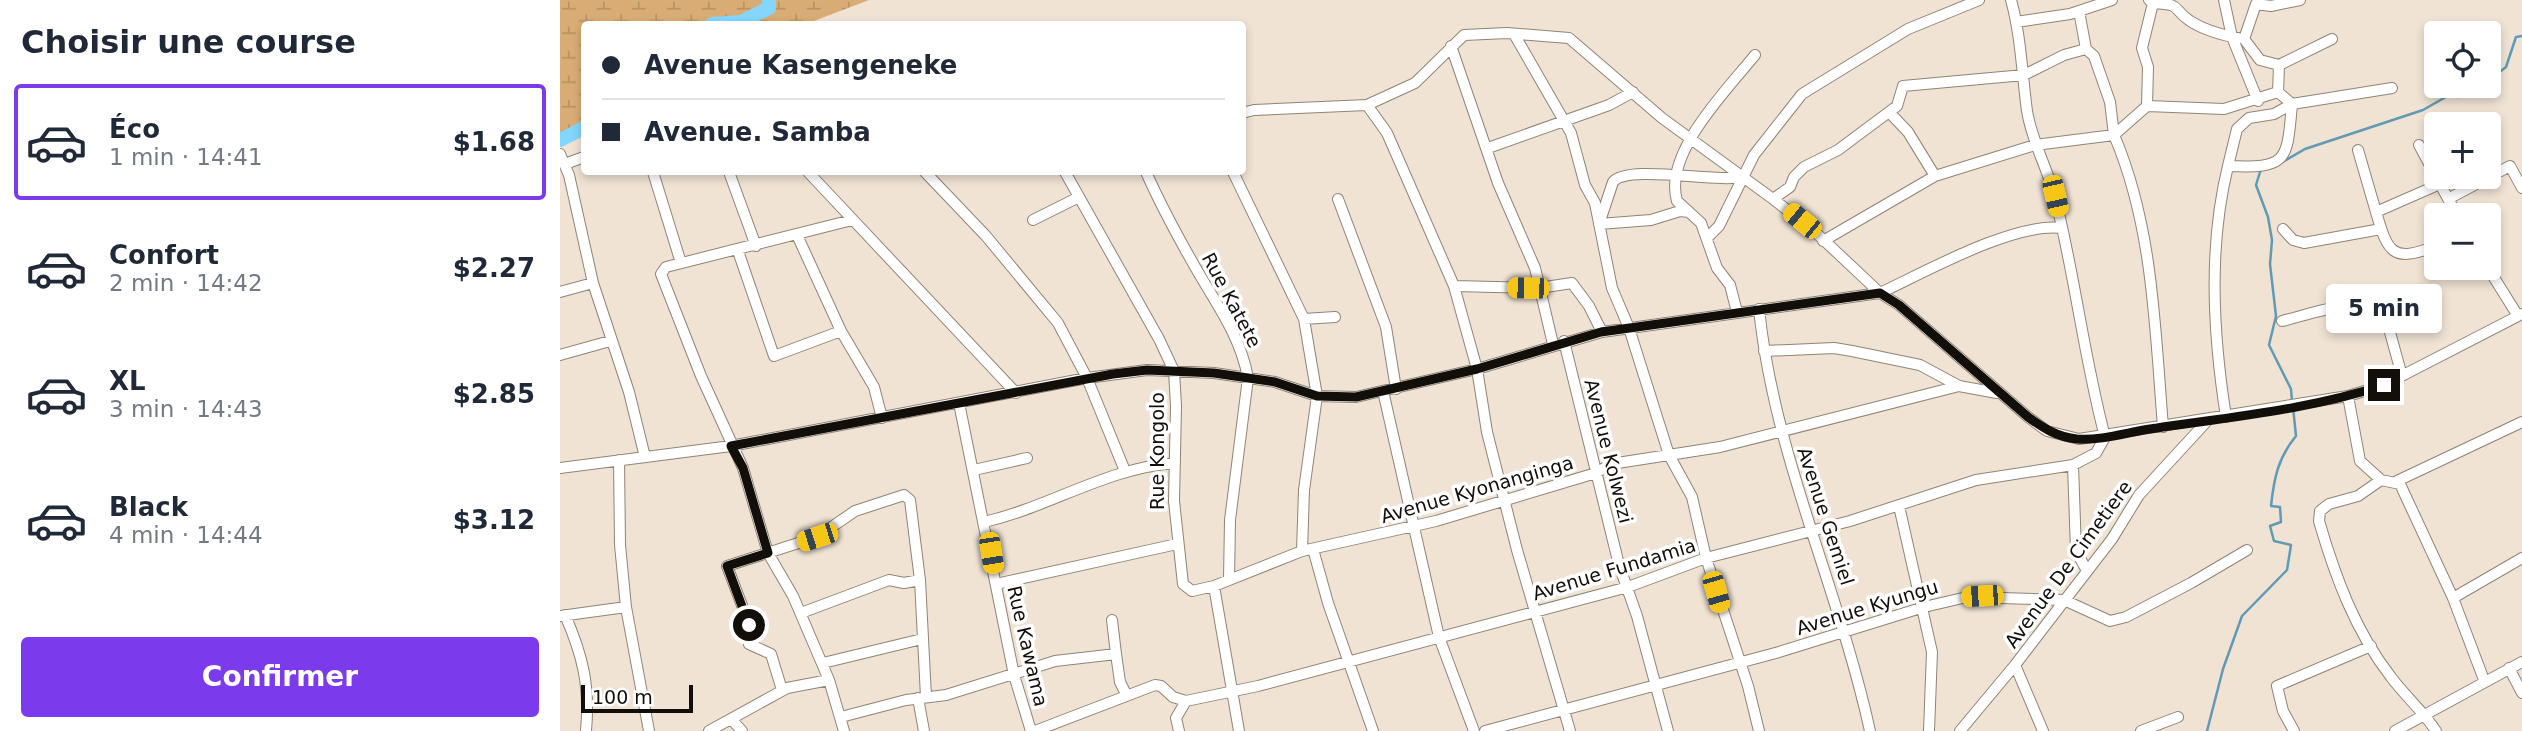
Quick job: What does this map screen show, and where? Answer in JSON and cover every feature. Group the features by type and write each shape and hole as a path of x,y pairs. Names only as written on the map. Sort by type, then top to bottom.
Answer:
{"street":[{"path":"1708,237 1719,226 1754,155 1810,87 1908,29 1979,0"},
{"path":"2011,0 2024,75 2027,111 2035,145 2050,179 2062,228 2072,270 2088,373 2105,437"},
{"path":"2016,22 2079,11 2112,0"},
{"path":"2224,0 2232,37 2258,101"},
{"path":"2244,39 2254,3 2300,0"},
{"path":"2147,106 2148,67 2142,48 2152,1 2174,5 2194,23 2244,39 2260,60 2279,65 2332,40"},
{"path":"2079,11 2086,49 2094,56 2110,102 2114,135 2132,178 2147,249 2163,427"},
{"path":"1514,34 1571,134 1585,185 1595,203 1612,288 1621,316 1629,328 1669,455 1692,497 1706,558 1724,618 1741,661 1759,731"},
{"path":"1246,112 1367,105 1405,90 1464,35 1514,34 1569,38 1691,138 1790,212 1880,293 1899,305 2047,431 2079,439 2105,437 2348,396 2402,376 2520,315 2496,280"},
{"path":"1451,46 1498,183 1535,268 1553,344"},
{"path":"1790,212 1790,187 1794,177 1804,167 1838,150 1897,106 1903,86 2024,75 2064,55 2086,49"},
{"path":"1737,312 1730,285 1717,268 1701,223 1677,201 1677,174 1683,151 1691,138 1755,55"},
{"path":"2278,92 2279,65"},
{"path":"2226,417 2216,352 2215,266 2228,166 2237,129 2249,118 2274,114 2292,104 2392,88"},
{"path":"1488,148 1609,105 1633,92"},
{"path":"1823,241 1934,176 2035,145 2114,135 2147,106 2224,109 2258,101 2278,92"},
{"path":"2278,92 2292,104"},
{"path":"2228,166 2259,167 2283,156 2288,149 2292,104"},
{"path":"1367,105 1387,133 1454,286 1477,369 1487,432 1504,500 1570,731"},
{"path":"2224,109 2237,129"},
{"path":"1889,112 1908,132 1934,176"},
{"path":"2419,145 2424,154"},
{"path":"2358,150 2386,245 2410,255 2424,250"},
{"path":"581,159 563,163 593,283 629,392 645,457"},
{"path":"2448,199 2510,166 2522,188"},
{"path":"1599,224 1615,178 1677,174 1721,179 1742,177"},
{"path":"654,175 681,263"},
{"path":"730,175 756,246"},
{"path":"811,175 1016,393"},
{"path":"928,175 986,236 1058,323 1087,378 1125,471"},
{"name":"Rue Kongolo","path":"1067,175 1160,339 1174,371 1177,406 1177,544 1186,589"},
{"name":"Rue Katete","path":"1147,175 1166,218 1234,334 1248,378 1230,520 1228,580"},
{"path":"1234,175 1304,319 1317,396 1304,490 1308,550 1373,731"},
{"path":"1773,199 1790,187"},
{"path":"2376,212 2429,189"},
{"path":"2443,189 2450,203"},
{"path":"1033,220 1079,197"},
{"path":"1338,199 1386,327 1396,388"},
{"path":"1599,224 1651,220 1680,211 1689,212"},
{"path":"844,731 830,680 801,613 768,553 743,468 731,446 661,274 666,267 738,251 852,220"},
{"path":"560,468 731,446 1087,378 1147,370 1248,378 1317,396 1356,397 1477,369 1553,344 1601,332 1880,293 2001,239 2043,228 2062,228"},
{"path":"2283,229 2293,240 2304,243 2381,229"},
{"path":"797,235 841,331 874,387 882,418"},
{"path":"738,251 774,356 841,331"},
{"path":"560,292 593,283"},
{"path":"1454,286 1539,289 1572,284 1589,306 1601,332"},
{"path":"2282,321 2343,307 2364,304 2378,306 2385,314 2402,376"},
{"name":"Avenue Gemiel","path":"1759,309 1763,351 1780,430 1846,631 1870,731"},
{"path":"1304,319 1335,317"},
{"path":"560,355 610,341"},
{"name":"Avenue Kolwezi","path":"1564,341 1597,473 1668,731"},
{"path":"1763,351 1834,348 1852,351 1920,365 1959,386 2000,393"},
{"name":"Avenue Kyonanginga","path":"1186,589 1192,591 1214,586 1308,550 1415,527 1597,473 1611,464 1720,447 1959,386"},
{"path":"1383,391 1439,637 1474,731"},
{"path":"2348,396 2360,461 2381,480"},
{"name":"Rue Kawama","path":"959,403 1014,675 1033,731"},
{"name":"Avenue De Cimetiere","path":"1960,731 2015,665 2112,538 2139,495 2208,420"},
{"path":"2436,731 2426,715 2393,680 2347,603 2333,569 2319,521 2320,511 2329,504 2358,496 2381,480 2397,481 2522,422"},
{"name":"Avenue Fundamia","path":"1186,701 1348,662 1628,587 1706,558 1899,506 2000,475 2073,465 2096,453 2105,437"},
{"path":"974,470 1027,458"},
{"path":"619,460 620,545 626,607 649,731"},
{"path":"984,522 1032,509 1067,492 1125,471 1175,463"},
{"path":"2073,465 2077,551 2086,569"},
{"path":"2397,481 2453,598 2484,680"},
{"path":"782,690 771,654 749,644 751,629 726,570 730,563 817,537 855,511 904,495 910,500 920,580 924,731"},
{"path":"1899,506 1924,607 1932,652 1929,731"},
{"path":"996,584 1177,544"},
{"name":"Avenue Kyungu","path":"1485,731 1741,661 1924,607 1982,596 2064,600 2110,621 2126,617 2247,550"},
{"path":"2453,598 2522,558"},
{"path":"801,613 889,580 904,583 920,580"},
{"path":"1214,586 1240,731"},
{"path":"586,731 588,708 583,656 561,615 626,607"},
{"path":"1112,620 1120,682 1126,694"},
{"path":"823,663 922,639"},
{"path":"2289,730 2277,686 2371,646"},
{"path":"841,718 861,710 922,698 1055,662 1116,654"},
{"path":"2395,731 2484,680 2522,662"},
{"path":"2015,665 2043,731"},
{"path":"2509,668 2522,694"},
{"path":"709,731 782,690 830,680"},
{"path":"1033,731 1155,685 1161,686 1173,697 1186,701 1177,718 1179,731"},
{"path":"2141,731 2179,717"},
{"path":"731,719 742,731"}],"green space":[{"path":"560,0 869,0 814,21 581,21 581,133 560,144"}],"waterway":[{"path":"743,21 769,8 769,0"},
{"path":"2501,71 2506,67 2516,37 2522,36"},
{"path":"2274,167 2305,149 2423,110 2444,98"},
{"path":"560,140 581,130"},
{"path":"2261,169 2256,185 2268,217 2272,240 2270,264 2276,316 2269,345 2291,389 2292,401"},
{"path":"2207,731 2223,669 2242,616 2287,570 2291,545 2274,541 2270,526 2281,522 2280,507 2271,506 2278,469 2296,436 2293,407"}],"route":[{"path":"749,625 726,570 727,566 768,553 743,468 731,446 1113,374 1147,370 1214,373 1275,382 1317,396 1356,397 1477,369 1553,344 1601,332 1880,293 1899,305 2028,417 2047,431 2064,437 2105,437 2280,409 2348,396 2384,385"}]}
